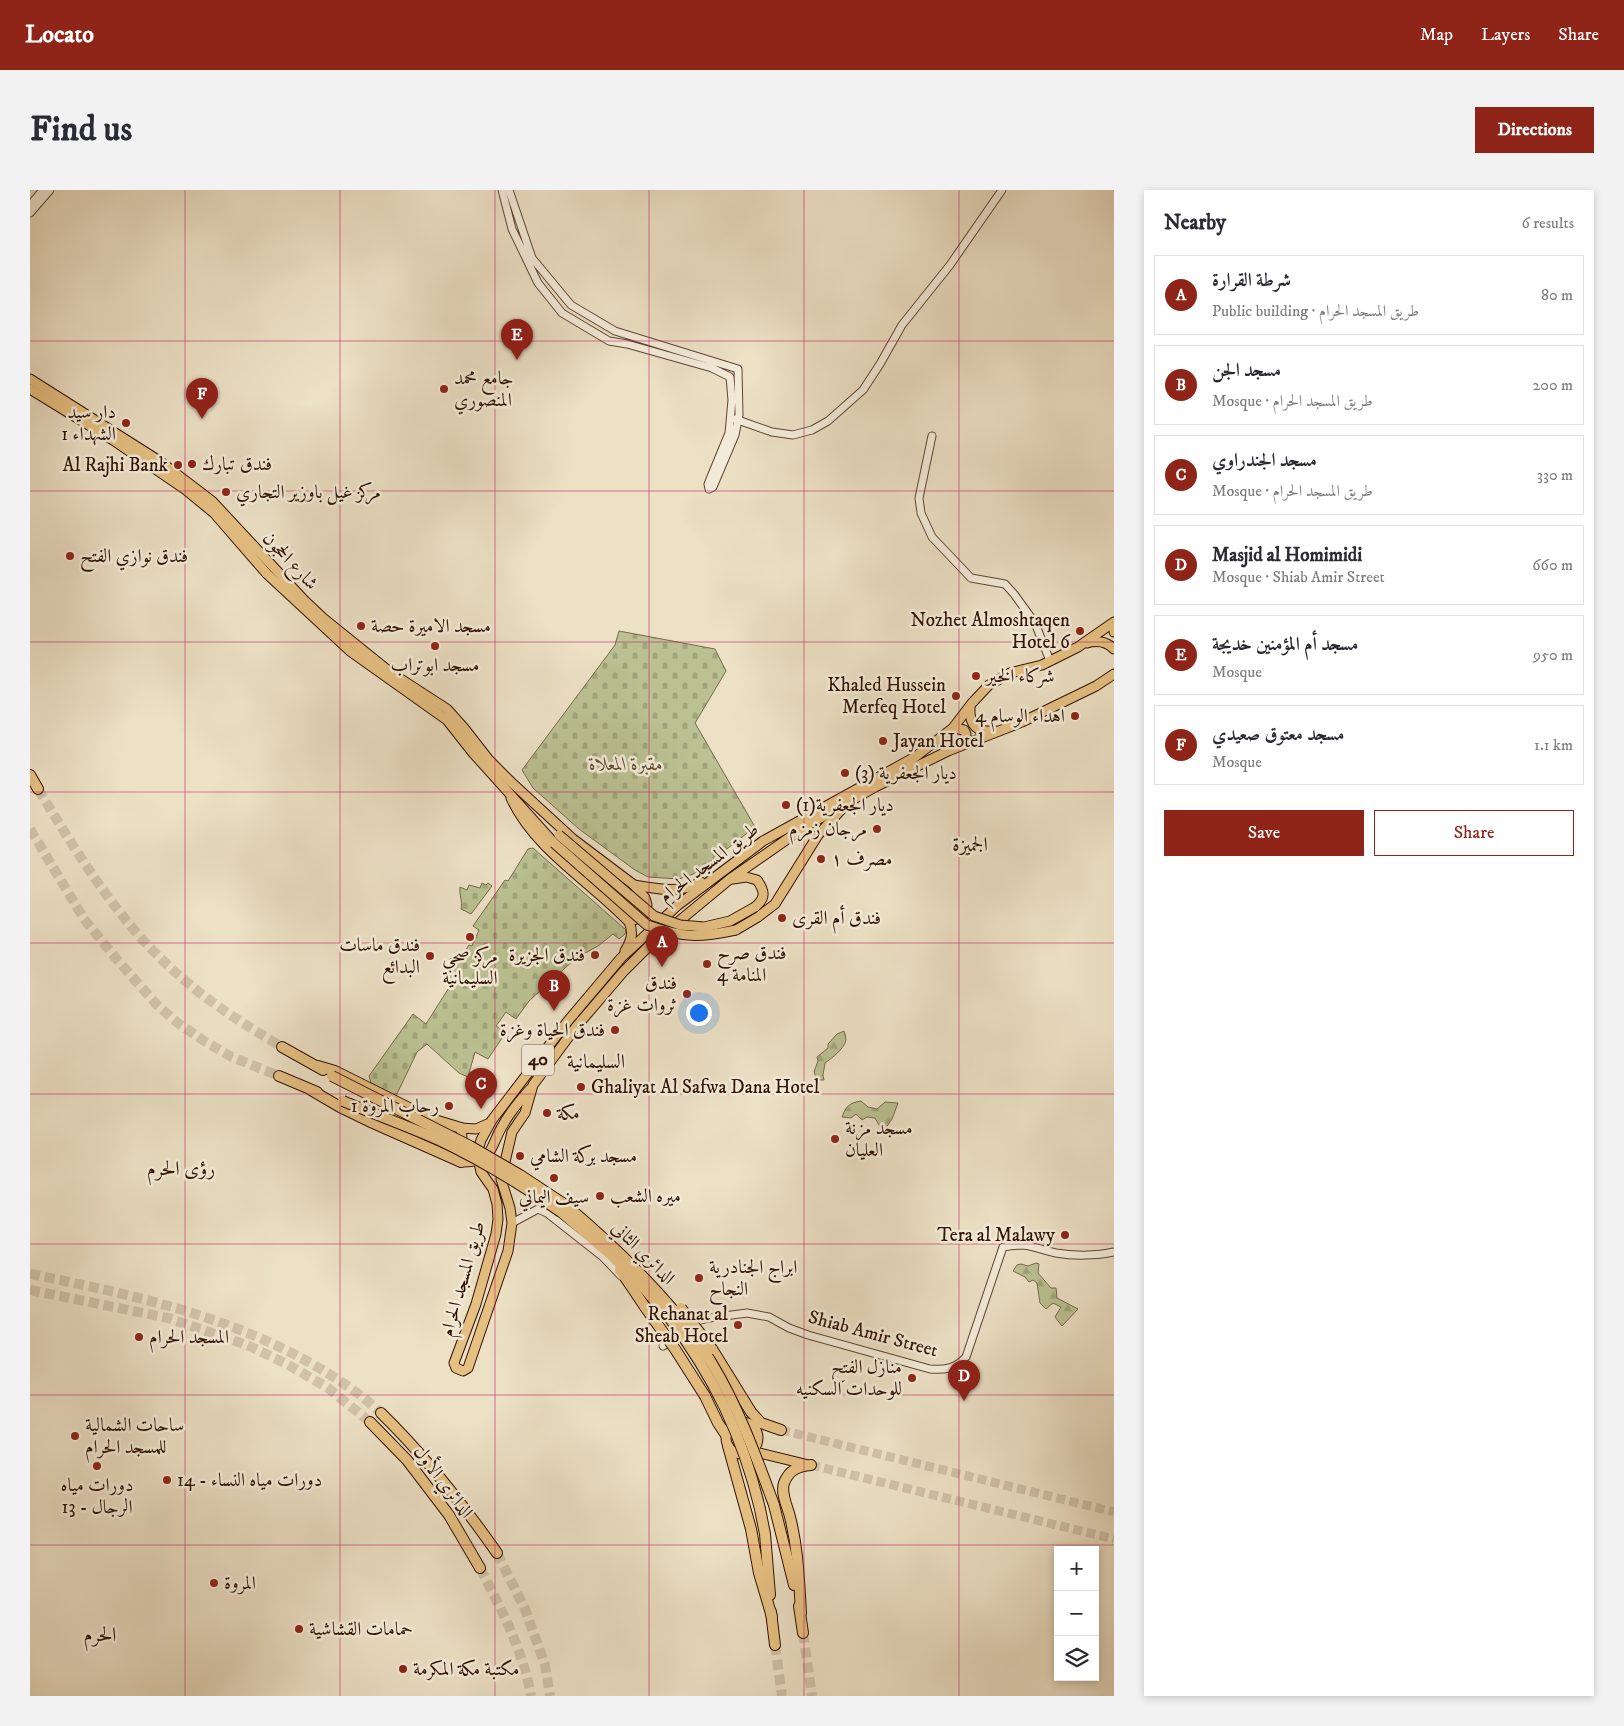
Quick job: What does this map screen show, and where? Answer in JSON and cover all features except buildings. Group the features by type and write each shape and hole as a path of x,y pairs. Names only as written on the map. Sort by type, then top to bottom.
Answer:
{"highway":[{"path":"30,775 38,788"},
{"name":"الدائري الثاني","path":"282,1047 470,1146 520,1175 564,1209 610,1249 643,1287 674,1312 710,1360 720,1377 752,1446 774,1505 786,1547 804,1632"},
{"path":"333,1074 431,1119 462,1128"},
{"name":"الدائري الثاني","path":"279,1076 341,1104 437,1139 564,1209"},
{"path":"341,1104 373,1123 461,1162"},
{"path":"610,1249 629,1285 675,1349 705,1396 726,1435"},
{"path":"610,1249 648,1274 674,1312 712,1349 751,1412 761,1423 781,1430"},
{"name":"الدائري الثاني","path":"674,1312 725,1406 751,1474 760,1509 767,1552 775,1645"},
{"name":"الدائري الأول","path":"381,1413 404,1436 473,1518 497,1553"},
{"name":"الدائري الأول","path":"370,1422 406,1460 449,1515 480,1568"},
{"path":"728,1446 751,1530 759,1574 772,1617"},
{"path":"801,1613 798,1558 783,1490 788,1476 796,1468 811,1465"}],"main road":[{"name":"شارع الحجون","path":"30,380 161,462 212,501 310,606 390,672 448,710 509,785"},
{"name":"شارع الحجون","path":"30,389 113,440 186,490 214,513 267,574 350,651 447,720 473,753 509,785"},
{"name":"طريق المسجد الحرام","path":"1112,677 1002,731 964,744 876,787 806,826 730,879 649,946 624,971 576,1027 533,1085 525,1113 512,1132 500,1180 510,1208 512,1223 508,1251 468,1368 463,1371 456,1368 454,1363 476,1304 496,1234 498,1219 493,1189 481,1172 478,1160 477,1154 481,1140 490,1123 567,1022 621,958 678,905 763,840 915,757 953,728 978,697 994,682 1010,673 1050,661 1082,645 1114,622"},
{"path":"1082,645 1094,641 1102,641 1114,648"},
{"path":"1112,677 1114,670"},
{"path":"970,707 969,718 975,727 991,732 1002,731"},
{"path":"953,728 964,730 966,734 964,744"},
{"path":"509,785 557,839 647,925 688,936 708,936 736,930 775,904 818,835 849,802"},
{"path":"509,785 573,839 634,885 645,898 647,905 643,916 634,920 621,914"},
{"path":"509,785 517,812 542,843 629,922 632,930 630,943 621,958"},
{"path":"557,839 654,916 680,925 704,927 730,921 761,902 764,896 762,887 757,880 746,876 730,879"},
{"path":"634,885 663,890 679,890 694,886 725,869"},
{"path":"461,1162 471,1162 484,1158 490,1151 499,1131 511,1112 533,1085"},
{"path":"445,1155 454,1151 459,1144 462,1137 462,1128 476,1129 490,1123 489,1128 492,1132 499,1131"},
{"path":"461,1162 481,1172"},
{"path":"753,1426 758,1434 758,1439 757,1444 751,1451 736,1453 728,1446 726,1435 730,1426 739,1421 753,1426 781,1430"},
{"path":"751,1451 811,1465"}],"street":[{"path":"30,205 43,190"},
{"path":"30,213 50,190"},
{"path":"502,190 512,229 538,283 562,313 609,341 627,344 712,368 730,377"},
{"path":"509,190 532,258 571,305 615,331 731,366 738,369 739,415 734,418 708,484 709,489 713,487 735,435 734,418 732,382 730,377 731,366"},
{"path":"734,418 772,432 793,435 808,432 828,421 863,390 902,325 950,265 1002,190"},
{"path":"932,436 919,498 921,513 932,537 971,578 1005,584 1035,624 1050,661"},
{"path":"512,1223 538,1208 603,1257 629,1285"},
{"name":"Shiab Amir Street","path":"663,1346 697,1320 747,1313 769,1317 789,1328 808,1335 930,1369 955,1367 966,1357 1003,1247 1018,1244 1029,1245 1056,1253 1070,1254 1114,1252"}],"green space":[{"name":"مقبرة المعلاة","path":"619,631 715,649 726,671 695,723 755,827 696,873 679,879 648,877 635,870 579,829 533,788 522,770 615,645"},
{"path":"533,848 626,930 625,934 619,939 613,934 598,946 576,958 529,1001 516,1019 506,1012 496,1026 506,1032 488,1059 475,1052 468,1077 459,1073 427,1044 417,1052 396,1096 371,1083 369,1076 413,1014 426,1024 452,983 446,979 450,970 450,959 455,954 461,957 469,945 472,946 479,930 473,926 505,880 508,881 528,849"},
{"path":"482,883 486,885 488,883 492,886 471,914 461,909 460,887 467,890 469,885 480,888"},
{"path":"844,1031 846,1039 843,1047 825,1063 824,1080 817,1080 814,1072 818,1061 817,1057 828,1048 828,1044 837,1034"},
{"path":"861,1101 868,1107 877,1109 885,1102 898,1103 892,1119 883,1132 875,1118 867,1117 862,1120 856,1114 851,1118 842,1117 849,1106"},
{"path":"1036,1263 1039,1264 1038,1273 1051,1288 1056,1288 1057,1298 1078,1309 1062,1326 1055,1317 1061,1307 1053,1303 1046,1309 1040,1303 1037,1283 1033,1280 1029,1282 1025,1277 1013,1271 1017,1265 1028,1266"}],"tunnel":[{"path":"38,789 87,867 123,917 143,940 210,1001 282,1047"},
{"path":"30,829 84,919 157,1005 178,1023 204,1041 232,1057 279,1076"},
{"path":"30,1274 105,1290 179,1309 251,1334 327,1373 359,1394 381,1413"},
{"path":"30,1290 168,1318 247,1345 287,1364 328,1388 370,1422"},
{"path":"781,1430 1114,1512"},
{"path":"811,1465 1114,1539"},
{"path":"497,1553 525,1609 545,1665 550,1696"},
{"path":"480,1568 517,1646 531,1696"},
{"path":"803,1633 812,1696"},
{"path":"775,1645 782,1696"}],"place":[{"name":"مسجد أم المؤمنين خديجة","path":"517,360"},
{"name":"جامع محمد المنصوري","path":"444,389"},
{"name":"مسجد معتوق صعيدي","path":"202,419"},
{"name":"دار سيد الشهداء 1","path":"126,423"},
{"name":"فندق تبارك","path":"192,464"},
{"name":"Al Rajhi Bank","path":"178,465"},
{"name":"مركز غيل باوزير التجاري","path":"226,492"},
{"name":"فندق نوازي الفتح","path":"70,556"},
{"name":"مسجد الاميرة حصة","path":"361,626"},
{"name":"Nozhet Almoshtaqen Hotel 6","path":"1080,631"},
{"name":"مسجد ابوتراب","path":"435,646"},
{"name":"شركاء الخير","path":"976,676"},
{"name":"Khaled Hussein Merfeq Hotel","path":"956,696"},
{"name":"اهداء الوسام 4","path":"1075,716"},
{"name":"Jayan Hotel","path":"883,741"},
{"name":"ديار الجعفرية (3)","path":"845,773"},
{"name":"ديار الجعفرية(1)","path":"786,805"},
{"name":"مرجان زمزم","path":"877,829"},
{"name":"مصرف ١","path":"821,859"},
{"name":"فندق أم القرى","path":"782,918"},
{"name":"مركز صحي السليمانية","path":"470,937"},
{"name":"فندق الجزيرة","path":"595,955"},
{"name":"فندق ماسات البدائع","path":"430,956"},
{"name":"فندق صرح المنامة 4","path":"707,964"},
{"name":"شرطة القرارة","path":"662,967"},
{"name":"فندق ثروات غزة","path":"687,994"},
{"name":"مسجد الجن","path":"554,1011"},
{"name":"فندق الحياة وغزة","path":"615,1030"},
{"name":"Ghaliyat Al Safwa Dana Hotel","path":"581,1087"},
{"name":"رحاب المروة 1","path":"449,1106"},
{"name":"مسجد الجندراوي","path":"481,1109"},
{"name":"مكة","path":"547,1113"},
{"name":"مسجد مزنة العليان","path":"835,1139"},
{"name":"مسجد بركة الشامي","path":"520,1156"},
{"name":"سيف اليماني","path":"554,1178"},
{"name":"ميره الشعب","path":"600,1196"},
{"name":"Tera al Malawy","path":"1065,1235"},
{"name":"ابراج الجنادرية النجاح","path":"699,1278"},
{"name":"Rehanat al Sheab Hotel","path":"738,1325"},
{"name":"المسجد الحرام","path":"139,1337"},
{"name":"منازل الفتح للوحدات السكنيه","path":"912,1378"},
{"name":"Masjid al Homimidi","path":"964,1401"},
{"name":"ساحات الشمالية للمسجد الحرام","path":"75,1436"},
{"name":"دورات مياه الرجال - 13","path":"97,1466"},
{"name":"دورات مياه النساء - 14","path":"167,1480"},
{"name":"المروة","path":"214,1583"},
{"name":"حمامات القشاشية","path":"299,1629"},
{"name":"مكتبة مكة المكرمة","path":"403,1669"}],"district":[{"name":"الجميزة","path":"970,845"},
{"name":"السليمانية","path":"596,1062"},
{"name":"رؤى الحرم","path":"181,1169"},
{"name":"الحرم","path":"100,1635"}]}
